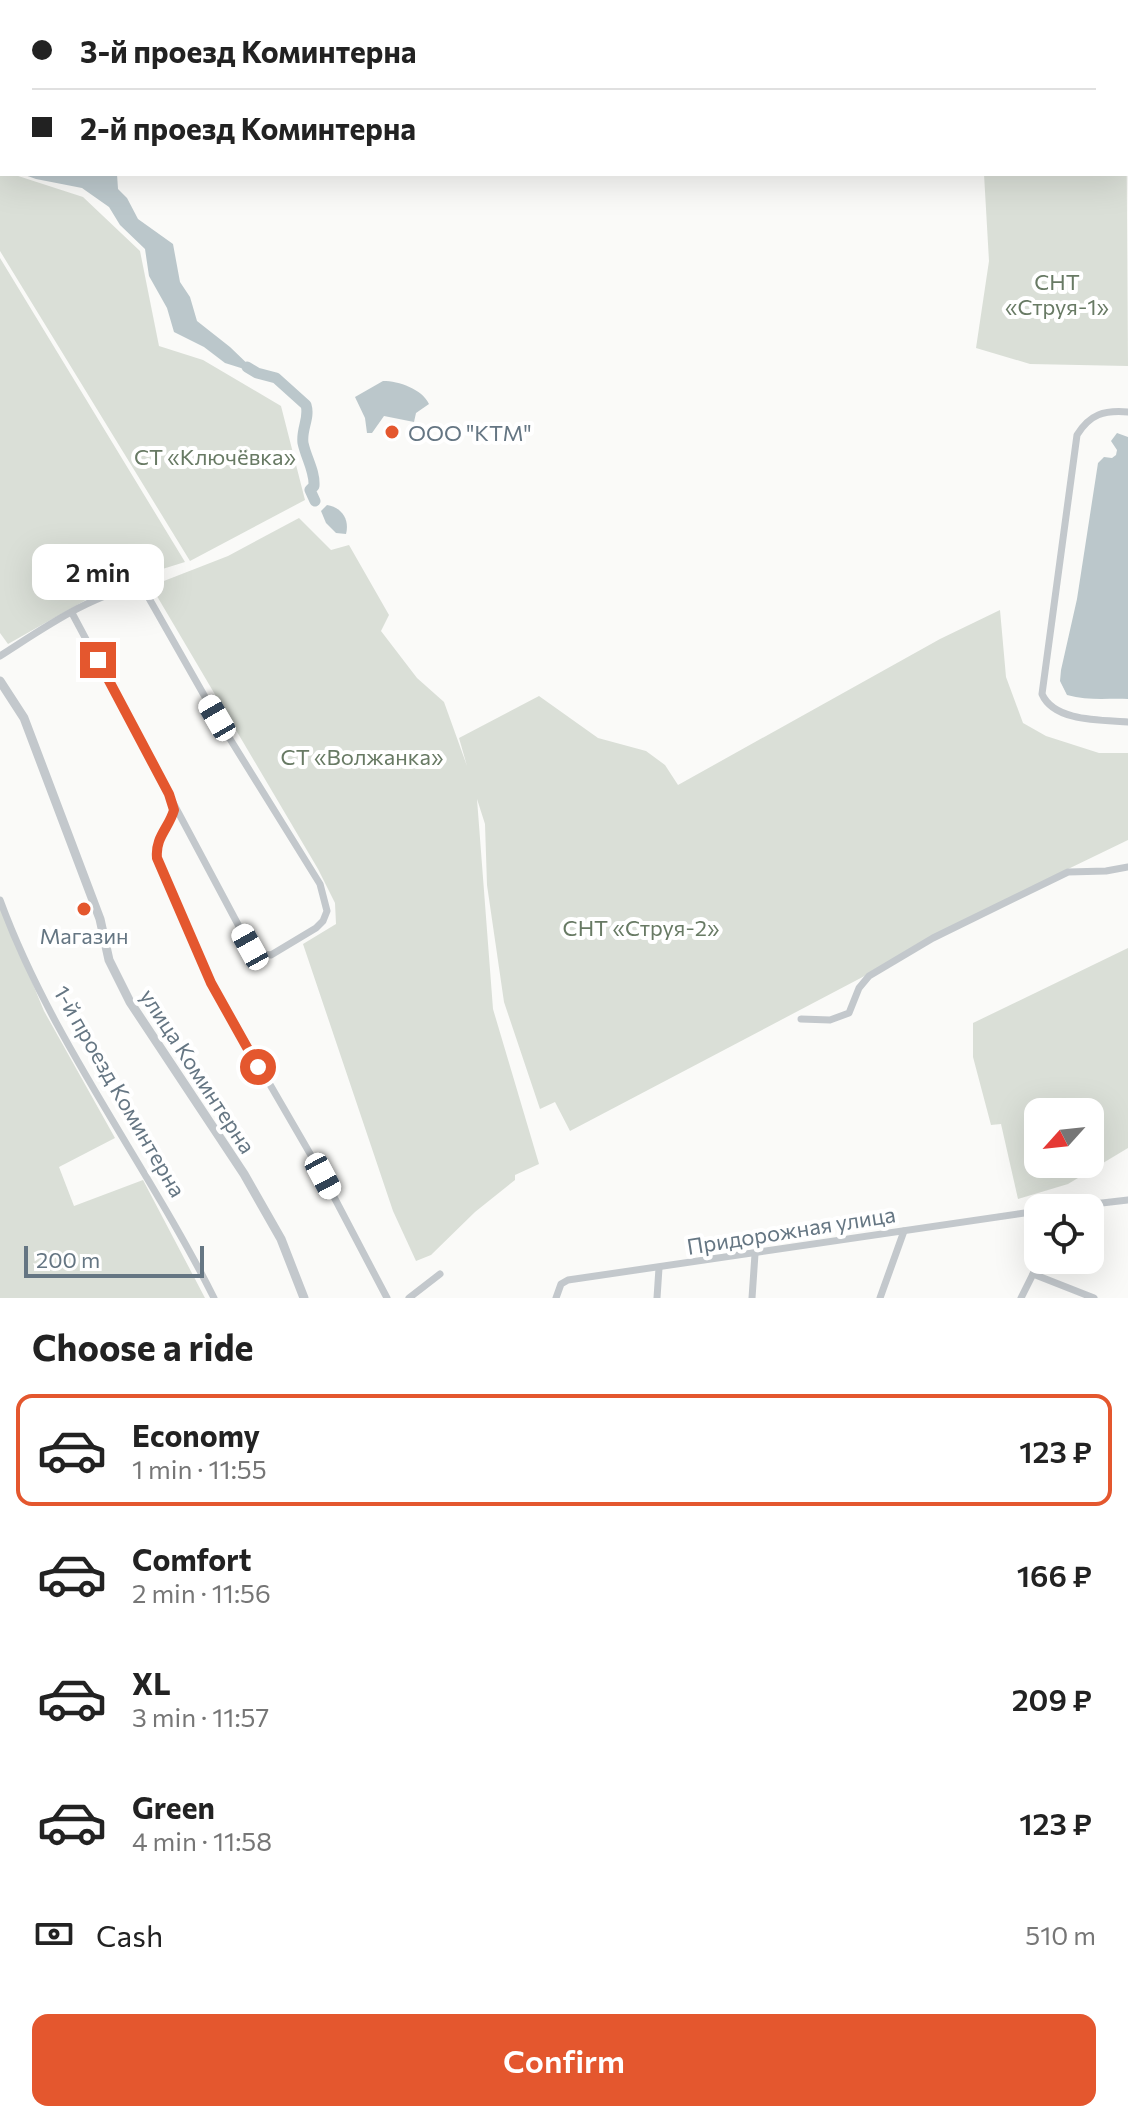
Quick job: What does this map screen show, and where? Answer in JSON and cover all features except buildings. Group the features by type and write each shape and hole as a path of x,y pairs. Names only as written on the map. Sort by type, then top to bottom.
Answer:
{"street":[{"path":"1128,412 1105,411 1095,415 1077,435 1042,694 1050,707 1059,712 1128,722"},
{"path":"0,656 72,613 111,593 142,586 217,718 305,856 325,898 327,911 316,928 271,955 256,953 250,947 72,613"},
{"name":"улица Коминтерна","path":"0,681 24,718 100,919 109,960 130,1002 244,1174 281,1239 304,1298"},
{"path":"169,794 174,810 156,847 157,858 216,993 323,1176 387,1298"},
{"path":"801,1019 830,1020 849,1013 859,988 869,976 933,938 1068,872 1128,867"},
{"name":"1-й проезд Коминтерна","path":"0,900 59,1027 172,1219 214,1298"},
{"path":"1104,1203 1128,1200"},
{"name":"Придорожная улица","path":"556,1296 561,1284 568,1280 1024,1213"},
{"path":"891,1298 881,1295 904,1231"},
{"path":"752,1298 755,1254"},
{"path":"657,1298 659,1268"},
{"path":"409,1298 440,1274"},
{"path":"1021,1298 1033,1274 1094,1298"}],"green space":[{"name":"СТ «Ключёвка»","path":"0,176 18,176 83,197 140,251 159,346 203,360 281,406 305,500 190,561 0,251"},
{"name":"СНТ «Струя-1»","path":"984,176 1127,176 1128,366 1030,364 976,348 989,261"},
{"path":"0,258 185,562 114,584 8,644 0,633"},
{"path":"299,518 331,550 349,545 389,615 381,631 417,678 444,702 467,766 459,738 539,696 598,738 646,751 665,765 678,785 940,639 1000,610 1006,677 1023,723 1046,736 1099,753 1128,753 1128,840 570,1131 555,1102 540,1109 504,1002 487,885 485,824 477,799 493,1009 539,1164 515,1175 515,1180 475,1212 431,1255 416,1261 393,1211 303,944 336,924 335,903 151,586 228,556"},
{"path":"0,905 44,1011 115,1138 59,1167 74,1206 143,1180 205,1298 0,1298"},
{"path":"1128,948 1128,1148 1104,1162 1104,1098 1024,1098 1024,1178 1078,1178 1035,1194 1024,1194 1024,1197 1018,1199 1001,1124 991,1125 973,1057 973,1023"}],"shaded area":[{"path":"28,176 117,176 118,189 127,198 138,219 173,244 180,282 190,297 197,321 257,373 225,363 204,347 174,332 167,308 149,276 145,249 120,225 109,207 82,188"},
{"path":"383,381 409,387 421,394 429,404 416,413 414,422 384,416 372,433 367,433 365,418 355,397"},
{"path":"1117,433 1128,437 1128,699 1083,698 1067,695 1060,681 1061,670 1077,599 1098,463 1104,457 1116,455 1117,450 1111,441"},
{"path":"327,505 343,515 347,523 346,534 336,533 326,523 321,511"}],"waterway":[{"path":"247,367 276,378 306,405 303,443 313,475 314,486 310,490 315,501"}],"place":[{"name":"ООО \"КТМ\"","path":"392,432"},
{"name":"Магазин","path":"84,909"}],"route":[{"path":"98,660 149,754 174,810 156,847 157,858 211,983 258,1067"}],"park label":[{"name":"СТ «Волжанка»","path":"362,756"},
{"name":"СНТ «Струя-2»","path":"641,927"}]}
